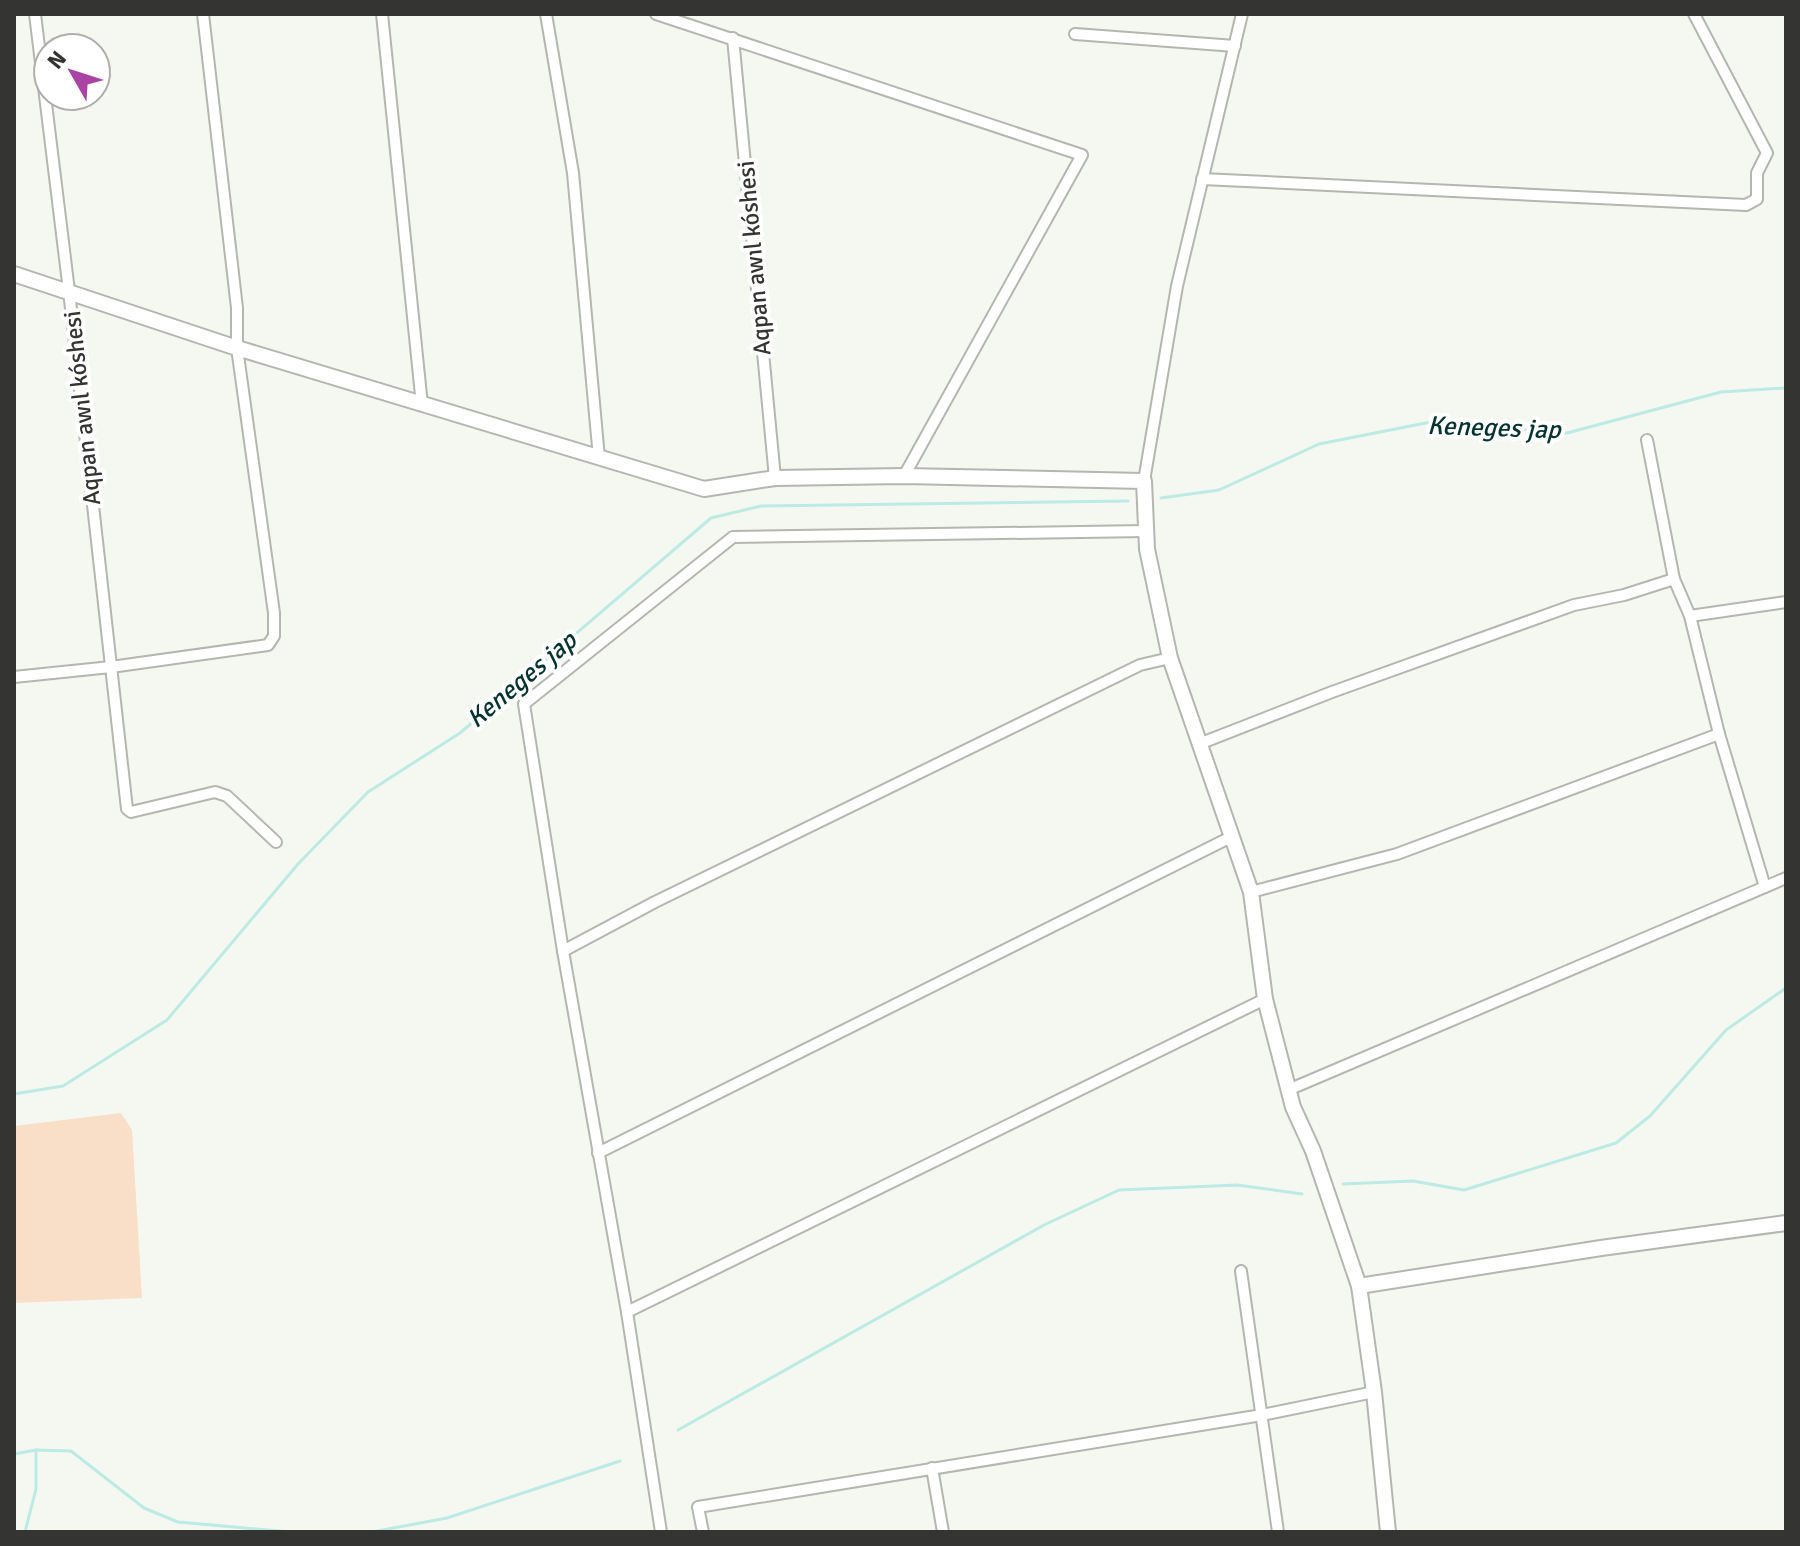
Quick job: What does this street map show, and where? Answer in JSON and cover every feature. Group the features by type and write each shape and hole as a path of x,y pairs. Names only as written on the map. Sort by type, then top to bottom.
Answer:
{"street":[{"name":"Aqpan awıl kóshesi","path":"35,14 127,809 131,812 215,792 227,796 276,842"},
{"path":"14,677 268,645 274,636 274,613 237,348 237,308 203,14"},
{"path":"382,14 422,405"},
{"path":"546,14 573,173 599,458"},
{"path":"656,14 1082,155 904,476"},
{"path":"1242,14 1177,286 1144,481 1147,549 1170,658 1251,892 1265,999 1288,1090 1331,1198 1359,1286 1374,1392 1388,1532"},
{"path":"1202,179 1746,205 1757,199 1757,173 1767,153 1694,14"},
{"path":"1075,34 1235,46"},
{"name":"Aqpan awıl kóshesi","path":"733,38 775,478"},
{"path":"14,274 237,348 704,489 775,478 904,476 1144,481"},
{"path":"1647,440 1674,579 1690,616 1719,734 1765,887"},
{"path":"661,1532 524,704 733,537 1146,531"},
{"path":"1199,744 1332,692 1574,605 1624,595 1674,579"},
{"path":"1690,616 1786,602"},
{"path":"563,951 655,902 1140,665 1170,658"},
{"path":"1251,892 1397,854 1719,734"},
{"path":"598,1153 1231,837"},
{"path":"1288,1090 1786,878"},
{"path":"627,1312 1265,999"},
{"path":"1359,1286 1786,1223"},
{"path":"1241,1271 1278,1532"},
{"path":"703,1532 698,1507 1262,1415 1374,1392"},
{"path":"932,1468 943,1532"}],"shaded area":[{"path":"121,1113 132,1130 142,1298 14,1303 14,1126"}],"waterway":[{"name":"Keneges jap","path":"1161,498 1219,490 1319,444 1431,422 1567,433 1721,392 1786,388"},
{"name":"Keneges jap","path":"14,1094 63,1086 167,1020 298,864 368,792 460,733 711,518 761,506 1128,501"},
{"path":"1343,1184 1413,1181 1464,1190 1616,1143 1650,1116 1726,1030 1786,988"},
{"path":"678,1430 1044,1225 1119,1190 1237,1185 1302,1194"},
{"path":"14,1454 36,1450 71,1451 144,1508 178,1522 291,1532"},
{"path":"25,1532 36,1489 36,1450"},
{"path":"372,1532 447,1518 620,1461"}]}
